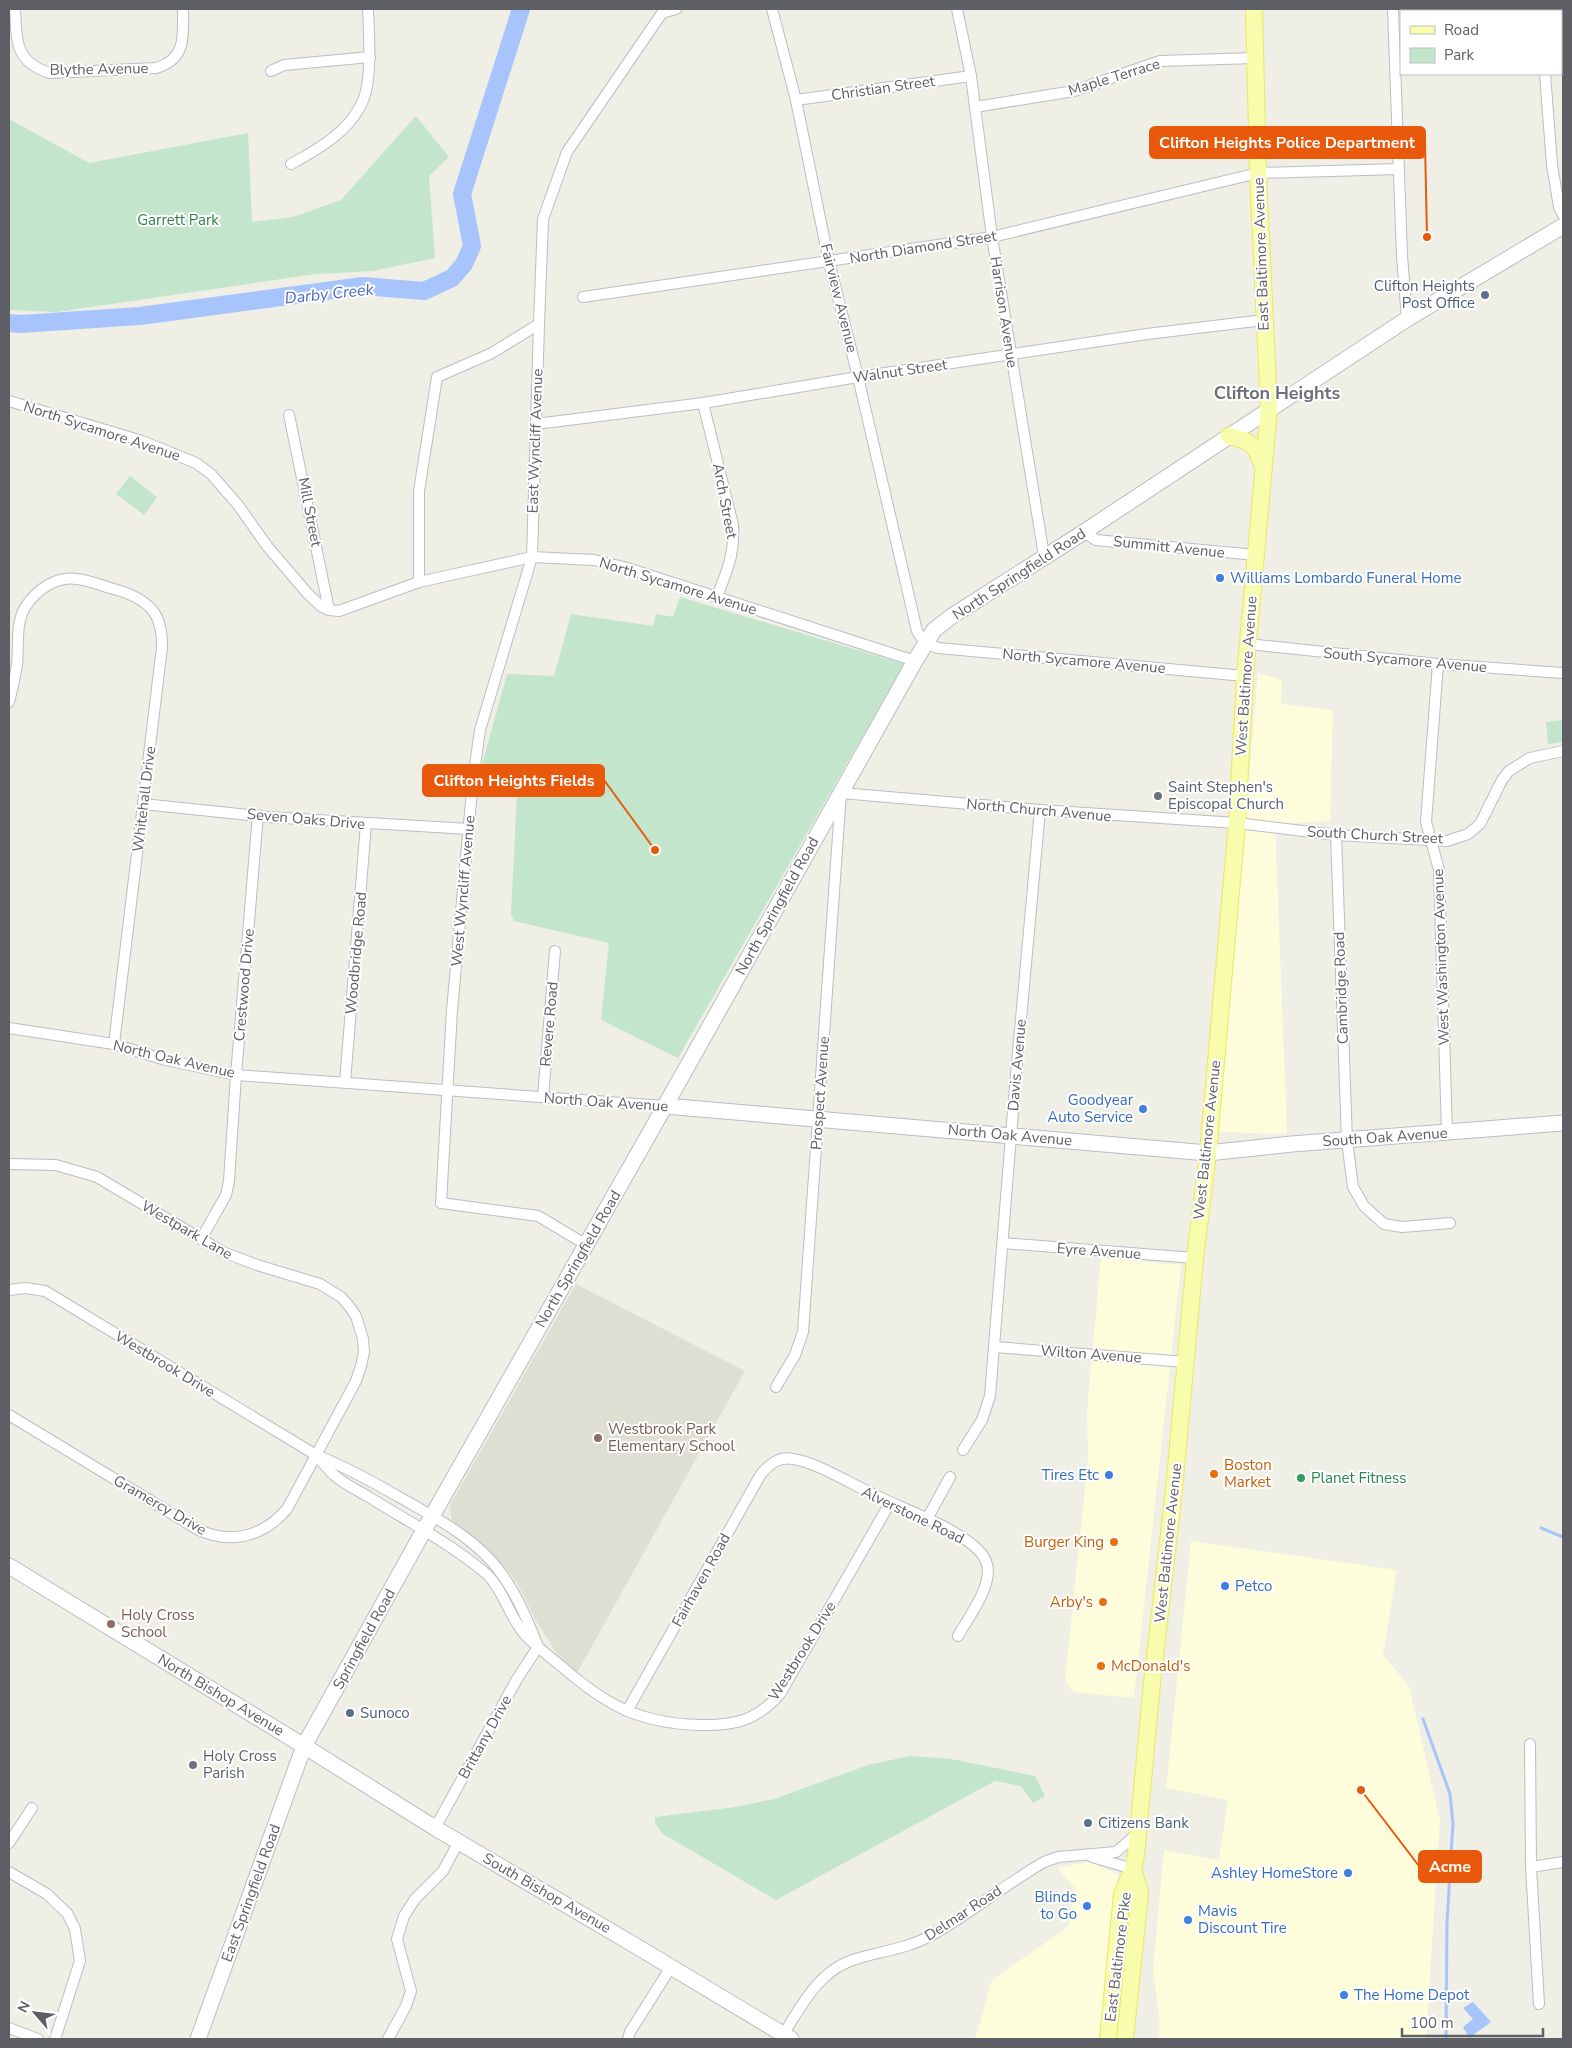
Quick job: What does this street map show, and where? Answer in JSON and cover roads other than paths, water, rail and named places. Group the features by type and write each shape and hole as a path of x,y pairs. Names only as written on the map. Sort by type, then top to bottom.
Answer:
{"main road":[{"name":"East Baltimore Avenue","path":"1254,9 1258,173 1269,409"},
{"name":"North Springfield Road","path":"423,1532 842,793 925,642 934,630 952,616 1084,532 1407,319 1563,226"},
{"name":"West Baltimore Avenue","path":"1133,1869 1186,1362 1195,1258 1208,1153 1237,823 1245,676 1269,409"},
{"path":"1229,436 1246,440 1255,447 1264,468"},
{"name":"North Oak Avenue","path":"665,1106 1208,1153"},
{"name":"South Oak Avenue","path":"1208,1153 1292,1144 1563,1123"},
{"name":"Springfield Road","path":"304,1746 423,1532"},
{"name":"North Bishop Avenue","path":"9,1566 304,1746"},
{"name":"South Bishop Avenue","path":"304,1746 435,1828 787,2037"},
{"name":"East Springfield Road","path":"198,2039 304,1746"},
{"name":"East Baltimore Pike","path":"1108,2039 1122,1894 1133,1869"},
{"name":"East Baltimore Pike","path":"1125,2039 1140,1893 1133,1869"},
{"path":"1110,2016 1128,2018"}],"street":[{"name":"Blythe Avenue","path":"16,9 17,42 20,52 34,67 50,73 156,68 165,65 178,52 183,43 183,9"},
{"path":"291,164 314,152 338,133 355,116 365,97 370,57 368,9"},
{"name":"East Wyncliff Avenue","path":"532,557 543,219 567,152 662,13 676,9"},
{"name":"Fairview Avenue","path":"772,9 796,100 829,262 858,376 917,631 925,642"},
{"name":"Harrison Avenue","path":"957,9 971,76 992,237 1044,556"},
{"path":"1393,9 1402,256 1407,319"},
{"path":"271,72 284,64 370,57"},
{"name":"Maple Terrace","path":"975,106 1074,91 1160,61 1255,58"},
{"path":"1545,75 1552,165 1559,207 1563,216"},
{"name":"Christian Street","path":"796,100 971,76"},
{"name":"North Diamond Street","path":"583,297 992,237 1258,173 1399,169"},
{"name":"Walnut Street","path":"536,424 703,403 858,376 1146,334 1264,320"},
{"path":"419,582 419,490 437,377 492,353 539,324"},
{"name":"North Sycamore Avenue","path":"9,401 142,441 196,463 211,474 238,505 267,546 315,601 329,610 339,611 419,582 532,557 594,560 624,566 915,661"},
{"name":"Arch Street","path":"703,403 733,525 733,555 717,597"},
{"name":"Mill Street","path":"289,415 329,610"},
{"name":"Summitt Avenue","path":"1084,532 1096,540 1256,555"},
{"name":"West Wyncliff Avenue","path":"532,557 480,730 473,780 447,1090 441,1203 538,1216 585,1244"},
{"name":"Whitehall Drive","path":"9,702 16,667 20,622 25,607 30,600 48,585 57,581 78,578 125,592 144,602 154,612 162,631 162,647 114,1044"},
{"name":"North Sycamore Avenue","path":"925,642 938,648 1245,676"},
{"name":"South Sycamore Avenue","path":"1248,644 1438,664 1563,673"},
{"name":"West Washington Avenue","path":"1438,664 1426,822 1439,870 1447,1132"},
{"name":"South Church Street","path":"1237,823 1336,835 1447,840 1468,834 1480,824 1502,780 1509,771 1530,758 1563,751"},
{"name":"North Church Avenue","path":"842,793 1040,810 1237,823"},
{"name":"Prospect Avenue","path":"776,1387 795,1355 803,1332 842,793"},
{"name":"Seven Oaks Drive","path":"143,804 366,824 469,829"},
{"name":"Davis Avenue","path":"963,1450 982,1420 990,1396 1040,810"},
{"name":"Crestwood Drive","path":"201,1239 226,1196 229,1182 236,1074 258,815"},
{"name":"Woodbridge Road","path":"345,1082 366,824"},
{"name":"Cambridge Road","path":"1336,835 1347,1141 1353,1187 1364,1206 1384,1224 1402,1227 1450,1223"},
{"name":"Revere Road","path":"543,1097 555,951"},
{"name":"North Oak Avenue","path":"9,1028 114,1044 162,1059 236,1074 665,1106"},
{"name":"Westpark Lane","path":"9,1164 56,1165 96,1178 235,1258 320,1284 341,1297 356,1316 363,1339 364,1352 356,1381 316,1455"},
{"name":"Eyre Avenue","path":"1003,1243 1195,1258"},
{"name":"Westbrook Drive","path":"9,1290 25,1288 45,1292 316,1455 348,1467 432,1515 474,1545 500,1571 519,1600 538,1647"},
{"name":"Wilton Avenue","path":"995,1347 1186,1362"},
{"name":"Gramercy Drive","path":"9,1415 197,1529 223,1537 244,1537 270,1526 288,1507 316,1455"},
{"name":"Westbrook Drive","path":"316,1455 334,1475 454,1550 484,1572 492,1580 516,1625 538,1647 586,1688 606,1702 627,1711 642,1717 673,1724 714,1725 743,1721 762,1712 780,1694 890,1503"},
{"name":"Alverstone Road","path":"785,1458 794,1458 813,1466 926,1518 975,1547 984,1556 988,1566 988,1578 985,1588 958,1636"},
{"name":"Fairhaven Road","path":"627,1711 761,1474 770,1464 785,1458"},
{"path":"926,1518 950,1477"},
{"name":"Brittany Drive","path":"435,1828 517,1679 538,1647"},
{"path":"1530,1744 1532,1867 1539,2004"},
{"path":"9,1843 32,1808"},
{"name":"Delmar Road","path":"787,2037 814,1987 829,1972 841,1964 900,1948 931,1936 1044,1862 1058,1857 1116,1852 1138,1834"},
{"path":"388,2039 406,2006 411,1991 397,1939 404,1916 416,1900 444,1871 459,1841"},
{"name":"Delmar Road","path":"1084,1855 1133,1869"},
{"path":"1532,1867 1563,1862"},
{"path":"9,1872 47,1894 67,1913 75,1929 80,1961 55,2039"},
{"path":"628,2039 630,2032 671,1967"},
{"path":"9,2028 38,2039"}],"water":[{"path":"1473,2002 1491,2022 1469,2038 1463,2027 1473,2019 1463,2008"}],"waterway":[{"name":"Darby Creek","path":"9,323 20,324 140,316 363,286 424,291 452,278 464,264 472,246 462,194 521,9"},
{"path":"1541,1528 1563,1537"},
{"path":"1423,1719 1450,1794 1453,1823 1447,1922 1446,2039"}],"place":[{"name":"Clifton Heights Police Department","path":"1427,237"},
{"name":"Clifton Heights Post Office","path":"1485,295"},
{"name":"Williams Lombardo Funeral Home","path":"1220,578"},
{"name":"Saint Stephen's Episcopal Church","path":"1158,796"},
{"name":"Clifton Heights Fields","path":"655,850"},
{"name":"Goodyear Auto Service","path":"1143,1109"},
{"name":"Westbrook Park Elementary School","path":"598,1438"},
{"name":"Boston Market","path":"1214,1474"},
{"name":"Tires Etc","path":"1109,1475"},
{"name":"Planet Fitness","path":"1301,1478"},
{"name":"Burger King","path":"1114,1542"},
{"name":"Petco","path":"1225,1586"},
{"name":"Arby's","path":"1103,1602"},
{"name":"Holy Cross School","path":"111,1624"},
{"name":"McDonald's","path":"1101,1666"},
{"name":"Sunoco","path":"350,1713"},
{"name":"Holy Cross Parish","path":"193,1765"},
{"name":"Acme","path":"1361,1790"},
{"name":"Citizens Bank","path":"1088,1823"},
{"name":"Ashley HomeStore","path":"1348,1873"},
{"name":"Blinds to Go","path":"1087,1906"},
{"name":"Mavis Discount Tire","path":"1188,1920"},
{"name":"The Home Depot","path":"1344,1995"}],"district":[{"name":"Clifton Heights","path":"1277,393"}],"park label":[{"name":"Garrett Park","path":"178,220"}]}
